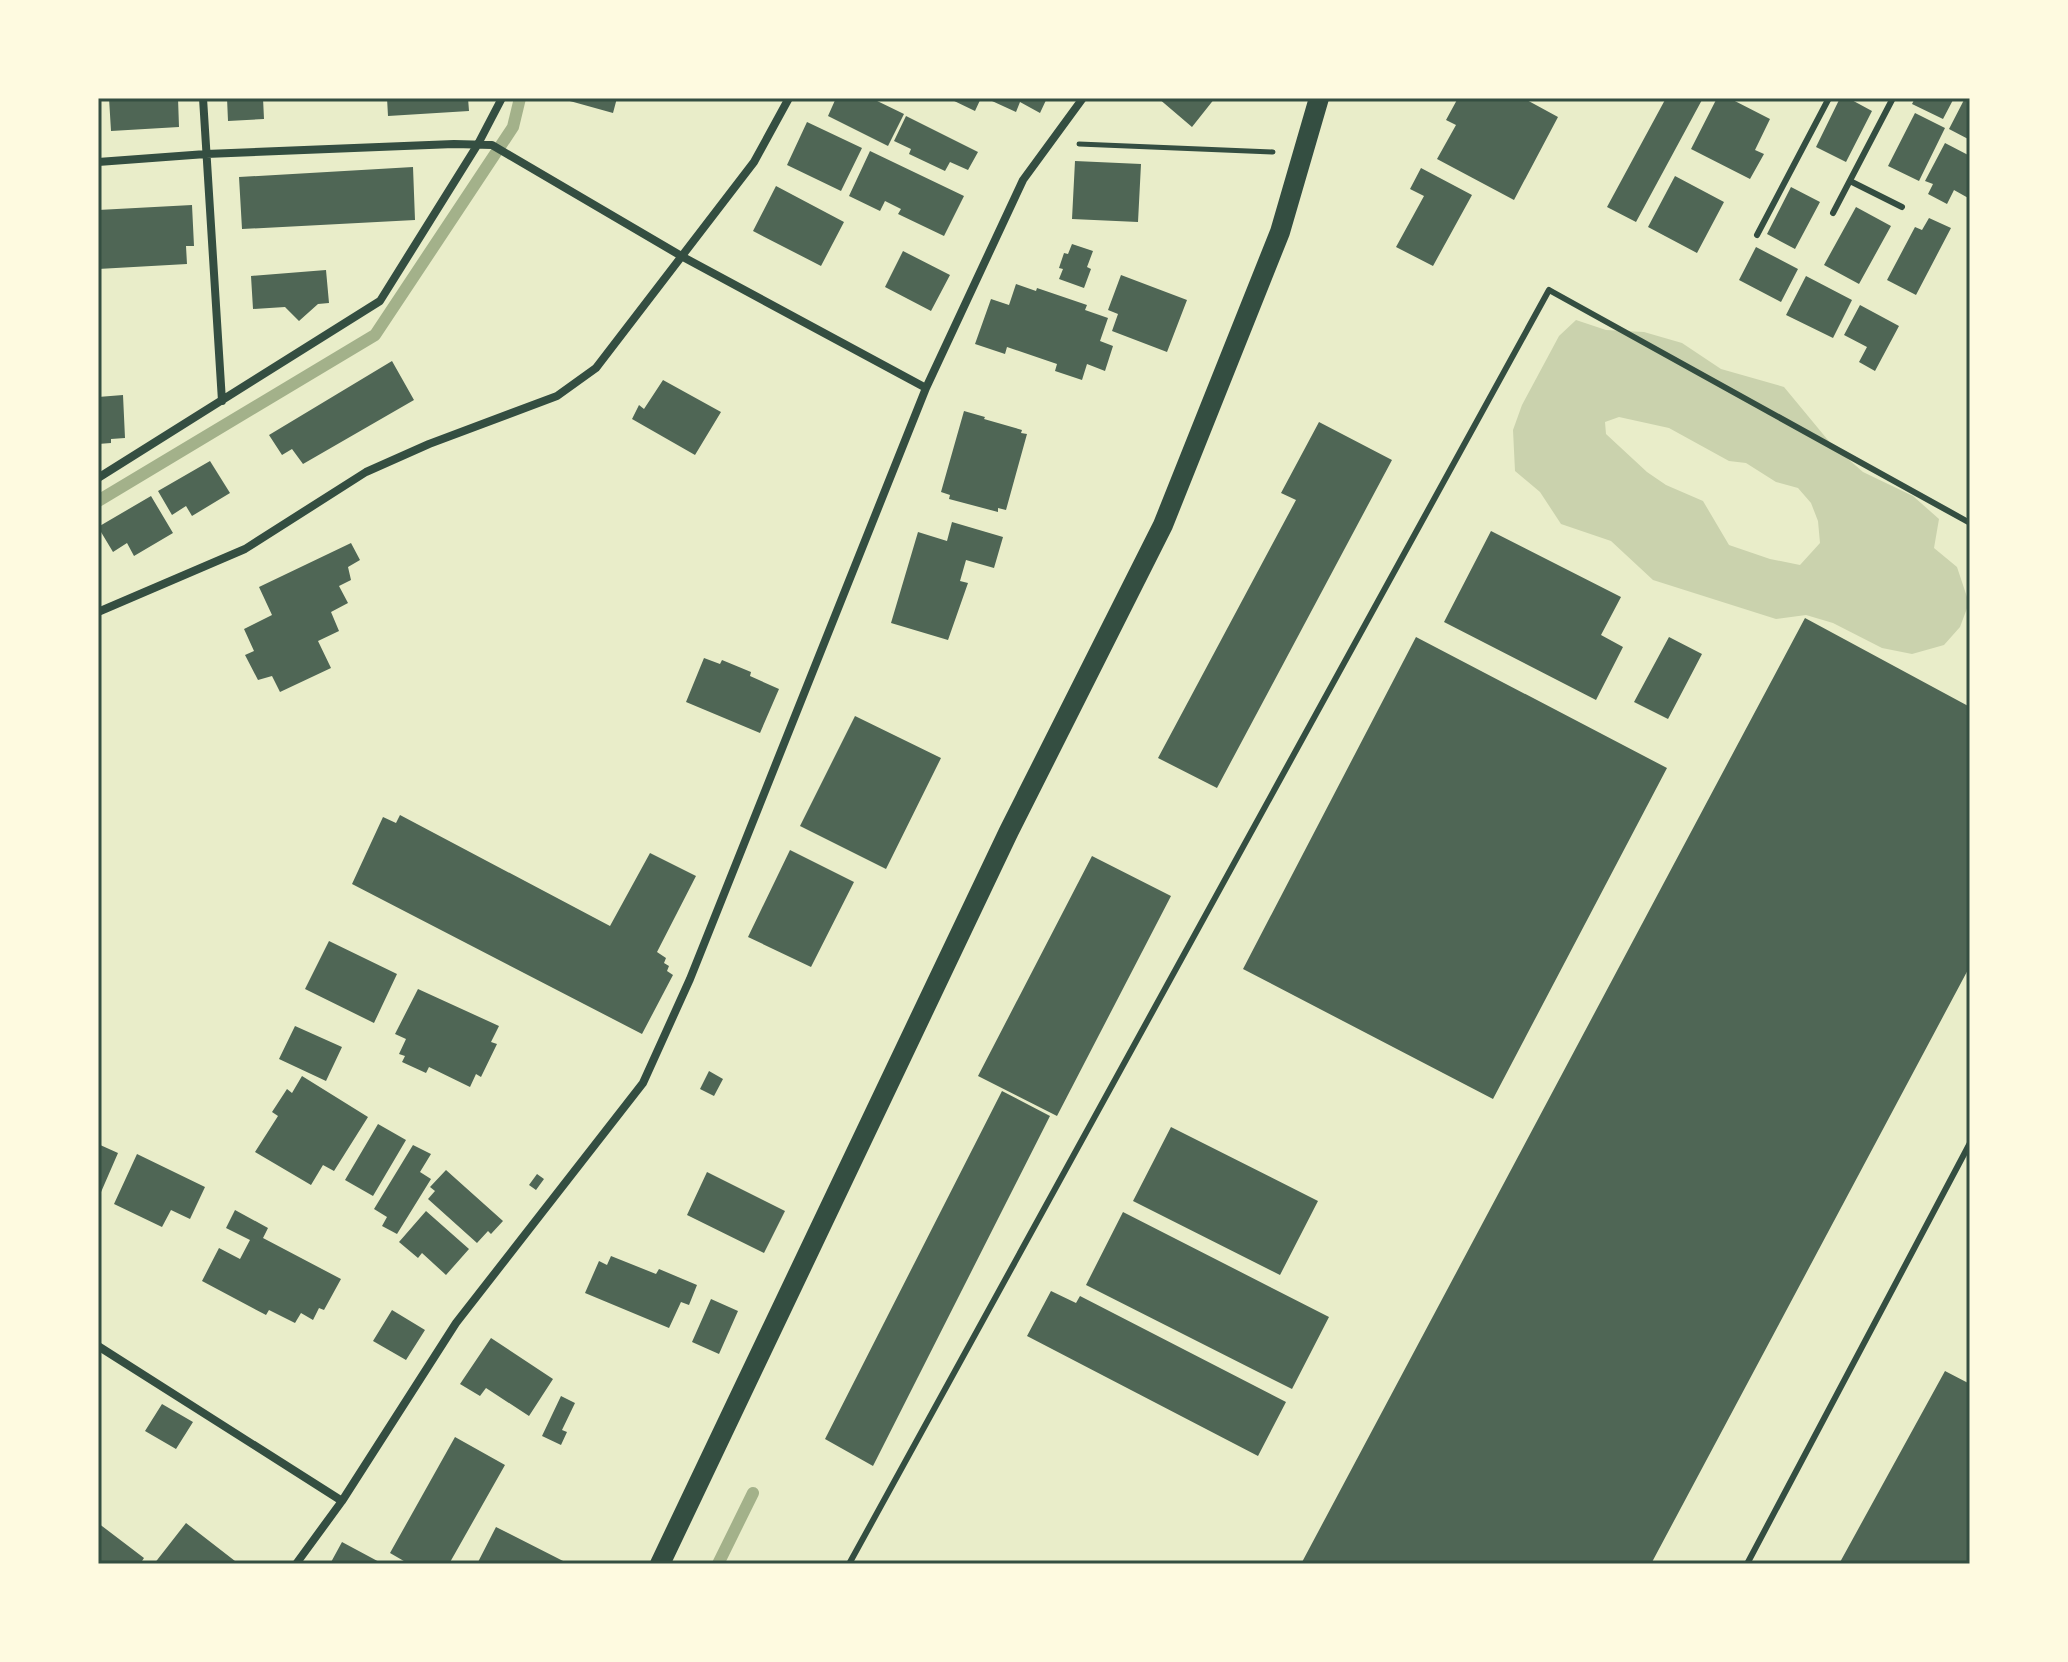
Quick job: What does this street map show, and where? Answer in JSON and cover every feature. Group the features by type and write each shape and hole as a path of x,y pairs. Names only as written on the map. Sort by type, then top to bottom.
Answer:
{"main road":[{"path":"660,1564 1009,831 1163,525 1280,232 1319,98"}],"street":[{"path":"203,98 222,401"},
{"path":"98,478 380,301 478,144 502,98"},
{"path":"98,612 245,549 366,472 429,444 557,396 596,368 754,162 789,98"},
{"path":"296,1564 342,1501 456,1323 643,1083 690,979 926,388 1023,180 1083,98"},
{"path":"98,162 206,154 492,145 683,257 926,388"},
{"path":"98,1346 342,1501"}],"lane":[{"path":"1757,235 1829,98"},
{"path":"1833,213 1893,98"},
{"path":"1850,181 1902,207"},
{"path":"849,1564 1549,290 1970,523"},
{"path":"1747,1564 1970,1143"}],"path":[{"path":"1050,143 1281,152"}],"green space":[{"path":"1576,320 1606,330 1644,332 1682,343 1721,369 1784,387 1832,445 1863,472 1913,496 1939,519 1934,548 1957,567 1969,603 1960,627 1944,645 1912,654 1882,648 1833,623 1806,615 1776,619 1653,580 1611,541 1561,524 1540,492 1515,471 1513,430 1522,405 1559,336","holes":["1619,417 1669,428 1729,461 1746,463 1776,482 1798,488 1811,503 1818,521 1820,543 1800,565 1729,545 1703,501 1666,485 1647,472 1606,434 1605,422"]}],"building":[{"path":"109,98 178,98 179,127 111,131"},
{"path":"227,98 263,98 264,119 228,121"},
{"path":"387,98 468,98 469,111 388,116"},
{"path":"559,98 617,98 613,113"},
{"path":"836,98 871,98 904,114 888,146 828,116"},
{"path":"948,98 981,98 975,111"},
{"path":"994,98 1047,98 1040,113 1020,102 1016,112 992,101"},
{"path":"1158,98 1215,98 1192,127"},
{"path":"1458,98 1523,98 1558,117 1514,200 1437,159 1456,125 1446,120"},
{"path":"1666,98 1703,98 1636,222 1607,207"},
{"path":"1717,98 1729,98 1770,119 1755,150 1764,154 1750,179 1691,149"},
{"path":"1840,98 1848,98 1872,111 1846,162 1816,147"},
{"path":"1915,98 1954,98 1943,119 1912,104"},
{"path":"1965,98 1970,98 1970,140 1949,129"},
{"path":"1915,113 1945,128 1919,181 1888,166"},
{"path":"906,116 978,152 968,170 950,162 945,171 909,154 911,149 894,141"},
{"path":"807,122 862,148 841,191 787,165"},
{"path":"1945,143 1970,156 1970,199 1954,190 1947,204 1928,194 1933,184 1925,181"},
{"path":"870,151 964,196 944,236 898,214 901,209 885,201 880,211 849,196"},
{"path":"1075,161 1141,164 1138,222 1072,219"},
{"path":"413,167 415,220 242,229 239,177"},
{"path":"1421,168 1472,195 1433,266 1396,247 1424,196 1410,189"},
{"path":"1675,176 1724,202 1697,253 1648,227"},
{"path":"776,186 844,222 821,266 753,231"},
{"path":"1791,187 1820,202 1795,249 1767,234"},
{"path":"192,205 194,246 186,246 187,264 98,269 98,210"},
{"path":"1856,207 1891,226 1859,284 1824,265"},
{"path":"1929,218 1951,228 1916,295 1887,280 1915,227 1922,230"},
{"path":"1072,244 1093,251 1084,288 1059,279 1064,253 1068,254"},
{"path":"1756,247 1798,269 1781,302 1739,280"},
{"path":"903,251 950,275 931,311 885,287"},
{"path":"326,270 329,303 318,304 299,321 285,307 253,309 251,276"},
{"path":"1121,275 1187,300 1167,352 1112,331 1118,314 1108,310"},
{"path":"1806,276 1852,300 1833,338 1786,315"},
{"path":"1016,284 1087,305 1085,310 1108,318 1100,341 1113,346 1105,371 1087,364 1082,380 1055,371 1057,364 1007,347 1005,354 975,344 991,299 1009,305"},
{"path":"1860,305 1899,326 1875,371 1859,362 1867,347 1844,335"},
{"path":"392,361 414,400 303,464 292,449 282,455 269,435"},
{"path":"663,380 721,412 695,455 632,419 639,405 644,409"},
{"path":"123,395 125,438 98,444 98,397"},
{"path":"964,411 1027,434 1006,510 998,508 998,512 949,499 950,495 941,492"},
{"path":"1319,422 1392,460 1217,788 1158,758 1296,500 1281,493"},
{"path":"210,461 230,493 192,516 186,506 172,515 158,491"},
{"path":"151,496 173,533 134,556 127,543 113,552 98,527"},
{"path":"952,522 1003,537 994,568 966,560 960,581 968,583 948,640 891,623 918,532 947,541"},
{"path":"1491,531 1621,597 1601,635 1623,647 1596,700 1444,622"},
{"path":"351,543 360,560 348,567 351,580 339,586 348,603 331,612 339,631 318,641 331,668 280,692 272,676 258,680 245,655 254,651 244,629 272,615 259,587"},
{"path":"1805,618 1970,707 1970,966 1651,1564 1301,1564"},
{"path":"1416,637 1667,768 1493,1099 1243,969"},
{"path":"1669,637 1702,654 1668,719 1634,702"},
{"path":"704,658 720,664 722,660 751,672 750,676 779,689 760,733 686,702"},
{"path":"855,716 941,758 886,869 800,826"},
{"path":"400,815 610,926 650,853 696,876 657,952 666,958 667,971 673,975 642,1034 352,884 383,817 396,823"},
{"path":"790,850 854,882 811,967 748,937"},
{"path":"1092,856 1171,896 1057,1116 978,1076"},
{"path":"329,941 397,974 374,1023 305,989"},
{"path":"418,989 499,1026 491,1042 497,1044 481,1077 476,1074 470,1087 429,1067 426,1073 402,1062 405,1056 399,1054 406,1039 395,1034"},
{"path":"295,1026 342,1047 326,1081 279,1059"},
{"path":"709,1071 723,1079 714,1096 700,1089"},
{"path":"302,1076 368,1117 334,1171 323,1165 311,1185 255,1152 278,1116 272,1112 287,1089 292,1093"},
{"path":"1002,1091 1050,1116 873,1466 825,1439"},
{"path":"378,1124 406,1140 373,1196 345,1180"},
{"path":"1171,1127 1318,1201 1280,1275 1133,1201"},
{"path":"98,1144 118,1153 98,1199"},
{"path":"413,1145 431,1154 420,1172 431,1179 397,1234 382,1226 387,1217 374,1209"},
{"path":"137,1154 205,1187 190,1219 171,1210 162,1227 114,1204"},
{"path":"446,1170 503,1221 477,1243 428,1199 435,1191 430,1187"},
{"path":"707,1172 785,1211 764,1253 687,1215"},
{"path":"537,1174 544,1179 536,1190 529,1185"},
{"path":"235,1210 268,1228 263,1238 341,1279 324,1310 319,1308 313,1320 301,1313 295,1323 269,1310 266,1315 202,1281 219,1248 240,1259 250,1240 226,1228"},
{"path":"426,1211 469,1249 446,1275 422,1253 418,1258 399,1242"},
{"path":"1123,1212 1329,1317 1292,1389 1086,1285"},
{"path":"611,1256 656,1274 659,1269 697,1285 689,1305 681,1302 669,1328 585,1293 599,1261 607,1265"},
{"path":"1051,1291 1076,1303 1080,1296 1286,1402 1258,1456 1027,1336"},
{"path":"711,1299 738,1311 719,1354 692,1342"},
{"path":"392,1310 425,1330 406,1360 373,1341"},
{"path":"491,1338 553,1379 529,1416 486,1388 480,1396 460,1384"},
{"path":"1945,1371 1970,1384 1970,1564 1839,1564"},
{"path":"561,1396 575,1403 562,1430 567,1432 561,1445 542,1436"},
{"path":"162,1404 193,1422 176,1449 145,1431"},
{"path":"455,1437 505,1465 449,1564 409,1564 390,1553"},
{"path":"98,1523 144,1558 140,1564 98,1564"},
{"path":"186,1523 235,1561 233,1564 154,1564"},
{"path":"496,1527 569,1564 477,1564"},
{"path":"342,1542 383,1564 330,1564"}],"waterway":[{"path":"98,501 375,335 513,127 520,98"},
{"path":"718,1564 753,1493"}]}
